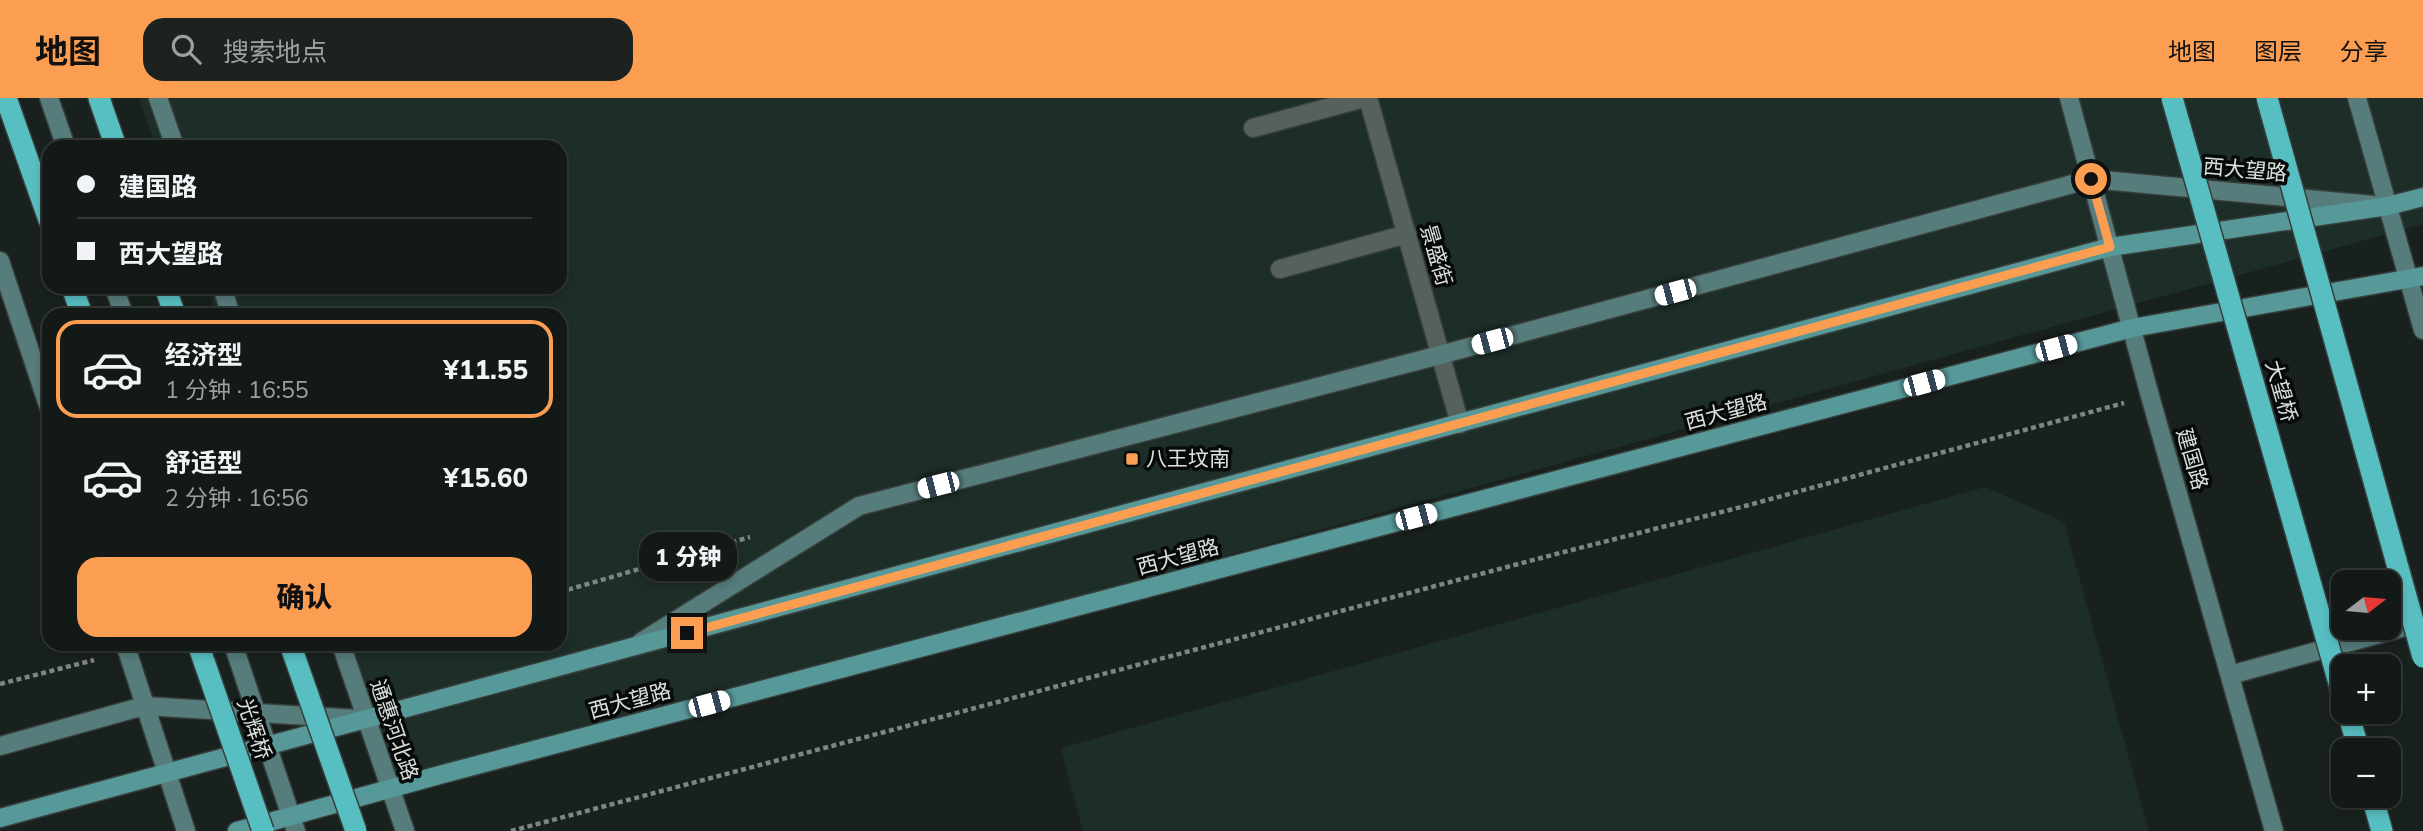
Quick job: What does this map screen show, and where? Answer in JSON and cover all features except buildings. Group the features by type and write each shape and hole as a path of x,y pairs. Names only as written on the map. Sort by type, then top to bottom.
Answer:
{"highway":[{"path":"6,98 42,200"},
{"path":"99,98 114,140"},
{"name":"大望桥","path":"2172,98 2331,655"},
{"path":"2267,98 2423,657"},
{"name":"光辉桥","path":"200,651 263,831"},
{"path":"292,651 356,831"},
{"path":"2375,808 2382,831"}],"main road":[{"name":"西大望路","path":"0,818 128,781 366,720 2110,247 2388,206 2423,197"},
{"name":"西大望路","path":"237,831 293,824 389,788 2132,328 2416,278"}],"street":[{"path":"49,98 64,140"},
{"path":"158,98 173,140"},
{"path":"1253,128 1366,98"},
{"name":"景盛街","path":"1366,98 1460,424"},
{"name":"建国路","path":"2069,98 2274,831"},
{"path":"2357,98 2388,206 2416,278 2423,330"},
{"name":"西大望路","path":"634,647 859,506 1440,355 2091,179 2388,206"},
{"path":"1279,269 1407,234"},
{"path":"0,261 42,387"},
{"path":"2230,676 2423,622"},
{"path":"127,651 186,831"},
{"path":"235,651 293,824"},
{"name":"通惠河北路","path":"343,651 405,831"},
{"name":"西大望路","path":"0,746 144,706 366,720"}],"path":[{"path":"511,831 1542,557 1745,506 2151,396"},
{"path":"567,590 755,536"},
{"path":"0,684 94,660"}],"shaded area":[{"path":"139,98 2423,98 2423,224 389,788 340,651 567,651 567,308 214,308 210,294 567,294 567,140 154,140"},
{"path":"1985,487 2064,522 2149,831 1083,831 1061,748"}],"pier":[{"path":"0,681 3,684 48,831 0,831"}],"place":[{"name":"八王坟南","path":"1132,459"}],"route":[{"path":"687,633 2110,247 2091,179"}]}
